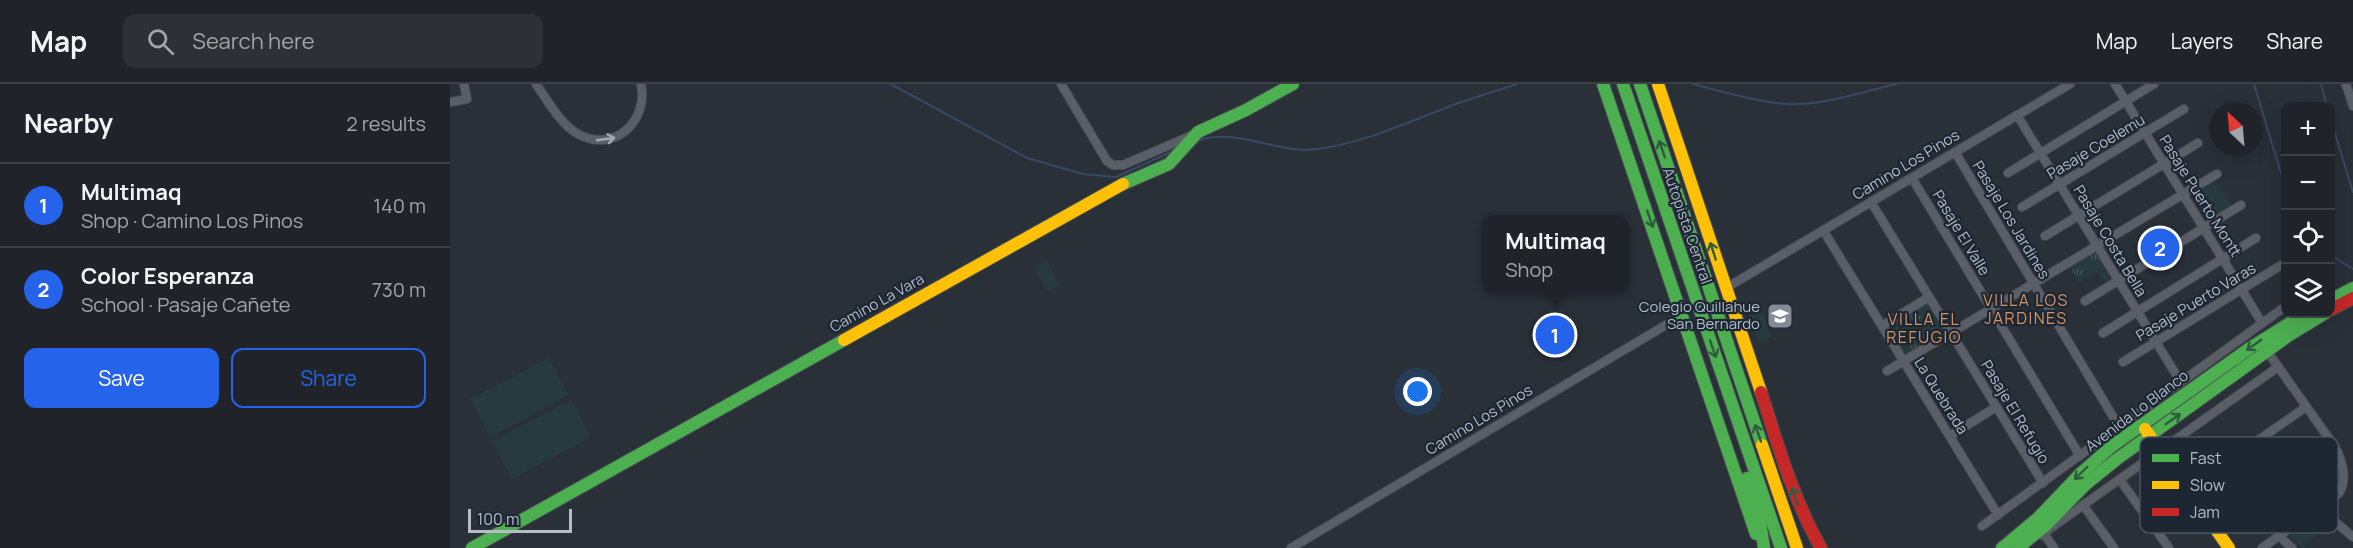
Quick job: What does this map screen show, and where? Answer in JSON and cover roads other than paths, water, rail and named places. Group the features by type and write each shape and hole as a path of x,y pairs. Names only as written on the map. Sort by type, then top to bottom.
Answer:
{"main road":[{"name":"Camino La Vara","path":"472,548 1135,177 1169,164 1195,135 1293,84"},
{"path":"1603,84 1762,548"},
{"name":"Autopista Central","path":"1623,84 1781,548"},
{"name":"Autopista Central","path":"1640,84 1797,548"},
{"path":"1658,84 1800,509 1821,548"},
{"path":"2335,298 2353,288"},
{"path":"2335,308 2353,298"},
{"name":"Avenida Lo Blanco","path":"2002,548 2038,518 2091,463 2259,341 2297,318"},
{"name":"Avenida Lo Blanco","path":"2147,437 2267,351 2318,318"},
{"path":"1721,373 1728,417 1757,510 1762,548"},
{"path":"2142,425 2150,435"},
{"name":"Avenida Lo Blanco","path":"2018,548 2038,535 2096,476 2140,443"},
{"path":"2219,533 2229,548"}],"street":[{"path":"450,102 467,99 464,84"},
{"path":"536,84 568,127 585,137 599,140 620,135 634,123 643,101 641,84"},
{"path":"1061,84 1107,160 1113,165 1123,165 1195,135"},
{"name":"Camino Los Pinos","path":"1726,288 2070,84"},
{"name":"Pasaje Puerto Montt","path":"2115,84 2262,323"},
{"path":"2008,173 2154,84"},
{"path":"2346,84 2353,106"},
{"name":"Pasaje Coelemu","path":"2022,207 2184,109"},
{"name":"Pasaje Costa Bella","path":"2017,115 2180,381"},
{"path":"2045,236 2198,143"},
{"name":"Pasaje Los Jardines","path":"1955,152 2118,425"},
{"path":"1887,372 2217,174"},
{"name":"Pasaje El Valle","path":"1912,178 2080,456"},
{"name":"Pasaje El Refugio","path":"1871,202 2043,483"},
{"path":"2085,301 2241,205"},
{"name":"La Quebrada","path":"1823,230 1998,515"},
{"path":"2103,333 2256,238"},
{"name":"Pasaje Puerto Varas","path":"2123,362 2281,265"},
{"path":"1882,326 1929,297"},
{"name":"Avenida Lo Blanco","path":"1982,526 2080,456 2118,425 2281,310"},
{"name":"Camino Los Pinos","path":"1291,548 1681,316"},
{"path":"2267,351 2329,437"},
{"name":"Avenida Lo Blanco","path":"2180,437 2278,367"},
{"path":"2263,437 2307,406"},
{"path":"1950,436 1996,407"},
{"path":"2134,414 2142,425"},
{"path":"2338,454 2345,481 2338,494"},
{"name":"Avenida Lo Blanco","path":"2038,535 2084,506 2140,466"},
{"path":"2120,480 2140,508"},
{"path":"2084,506 2114,548"},
{"path":"2338,524 2353,537"},
{"path":"2158,533 2169,548"},
{"path":"2262,548 2283,533"},
{"path":"2038,535 2054,548"},
{"path":"2279,536 2292,548"}],"waterway":[{"path":"891,84 1027,158 1083,174 1116,177 1175,150"},
{"path":"1197,141 1211,137 1226,137 1303,150 1335,146 1384,132 1456,104 1517,84"},
{"path":"1693,84 1786,104 1822,101 1897,84"},
{"path":"2254,84 2281,173"},
{"path":"2321,84 2326,102"},
{"path":"2335,133 2353,192"},
{"path":"2335,258 2353,269"}],"place":[{"name":"Color Esperanza","path":"2160,248"},
{"name":"Colegio Quillahue San Bernardo","path":"1780,316"},
{"name":"Multimaq","path":"1555,335"}],"district":[{"name":"VILLA LOS JARDINES","path":"2026,309"},
{"name":"VILLA EL REFUGIO","path":"1924,328"}]}
